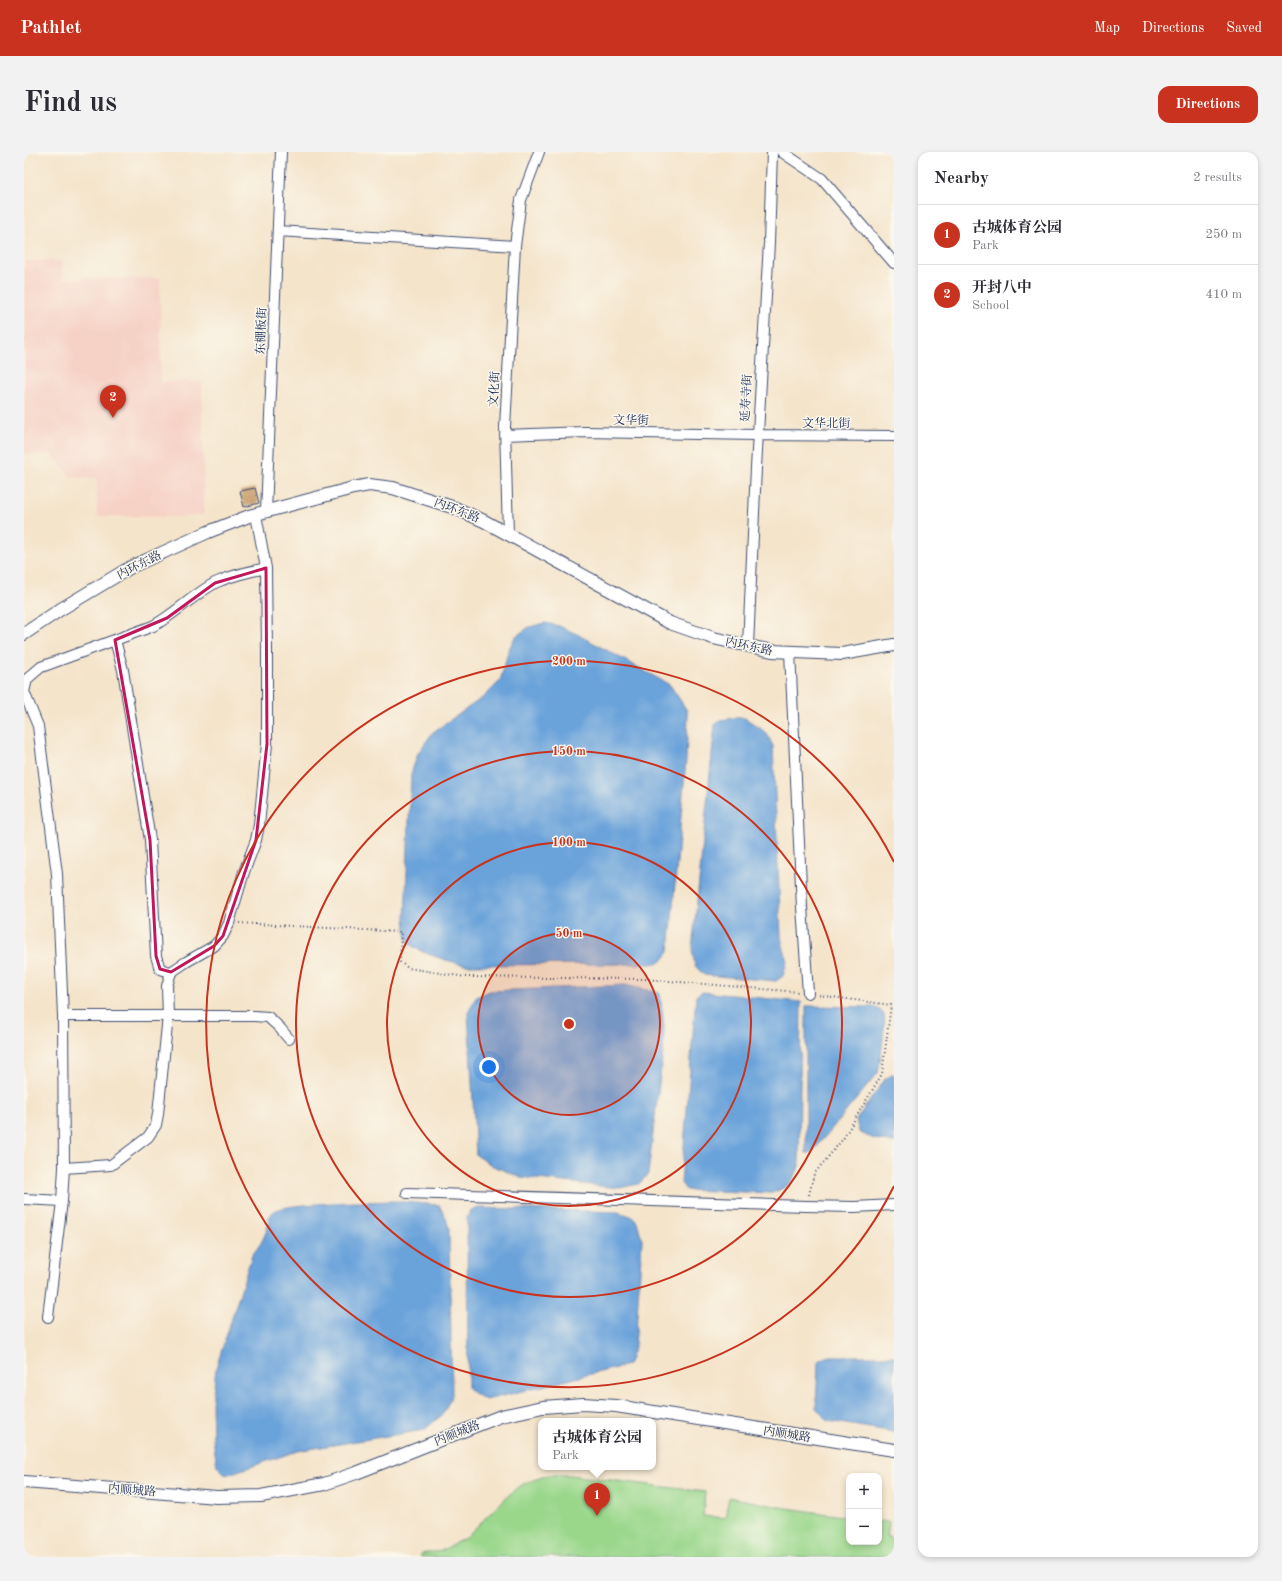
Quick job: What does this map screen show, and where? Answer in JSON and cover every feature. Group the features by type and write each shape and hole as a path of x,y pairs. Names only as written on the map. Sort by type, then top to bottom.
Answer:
{"street":[{"name":"东棚板街","path":"171,972 214,946 223,936 229,923 244,872 256,840 267,744 266,568 261,513 278,231 281,152"},
{"name":"文化街","path":"508,534 505,435 516,246 521,200 539,152"},
{"name":"延寿寺街","path":"748,646 757,435 772,152"},
{"path":"782,152 822,179 894,263"},
{"path":"278,231 516,246"},
{"name":"文华街","path":"505,435 584,432 757,435"},
{"name":"文华北街","path":"757,435 894,436"},
{"name":"内环东路","path":"24,634 61,609 131,568 208,532 261,513 354,488 381,486 393,488 455,508 484,520 670,623 713,638 772,651 790,652 842,654 894,645"},
{"path":"48,1317 62,1201 64,1168 63,1016 57,874 38,726 24,692 26,679 41,667 153,626 167,618 215,583 228,577 266,568"},
{"path":"64,1168 111,1165 148,1137 156,1126 168,1016 167,986 171,972 160,969 156,956 150,840 123,670 115,640"},
{"path":"790,652 802,907 808,993"},
{"path":"63,1016 268,1017 279,1026 289,1039"},
{"path":"407,1193 806,1206 854,1207 894,1205"},
{"path":"24,1199 62,1201"},
{"name":"内顺城路","path":"24,1482 218,1496 261,1496 324,1484 356,1473 501,1416 543,1407 583,1404 616,1406 894,1450"}],"path":[{"path":"229,923 401,932 400,962 408,968 466,977 645,979 808,993 891,1005 882,1074 843,1139 814,1174 806,1206"}],"highlighted area":[{"path":"266,568 267,744 256,840 223,936 214,946 171,972 160,969 156,956 150,840 115,640 167,618 215,583"}],"shaded area":[{"path":"24,261 61,261 62,279 160,278 161,382 202,382 204,514 183,517 97,516 97,478 72,478 52,454 24,454"}],"green space":[{"path":"548,1475 571,1475 705,1492 703,1516 725,1518 729,1497 780,1507 846,1517 846,1545 882,1545 882,1521 889,1522 887,1537 894,1538 894,1557 421,1557 420,1554 441,1551 465,1538 513,1491 525,1483"}],"water":[{"path":"545,623 559,626 579,635 670,685 686,709 688,717 686,760 669,952 661,962 651,964 465,965 416,949 407,940 405,918 411,774 418,753 433,732 485,696 500,681 509,649 515,637 529,627"},
{"path":"745,718 760,728 767,734 773,746 781,937 787,962 783,976 776,981 704,975 695,966 692,950 715,724 720,720"},
{"path":"625,985 660,993 664,1027 663,1051 648,1174 639,1184 619,1188 520,1177 493,1166 476,1155 468,1013 476,997 490,991"},
{"path":"702,992 801,1002 799,1166 795,1177 790,1184 772,1193 686,1190 681,1183 696,996"},
{"path":"806,1006 874,1007 884,1015 878,1073 810,1153 806,1153"},
{"path":"894,1074 894,1143 874,1139 859,1132 856,1120 885,1079"},
{"path":"394,1201 439,1205 446,1218 449,1229 452,1395 443,1414 424,1430 297,1451 226,1475 217,1466 213,1439 212,1403 216,1368 252,1255 263,1238 271,1214 280,1209 311,1204"},
{"path":"479,1208 618,1212 631,1216 637,1221 642,1240 635,1347 628,1365 486,1400 468,1388 467,1219 470,1210"},
{"path":"831,1356 894,1356 894,1432 828,1421 816,1408 818,1363 820,1359"}],"building":[{"path":"255,488 259,503 244,507 240,491"}],"place":[{"name":"开封八中","path":"113,418"},
{"name":"古城体育公园","path":"597,1516"}]}
